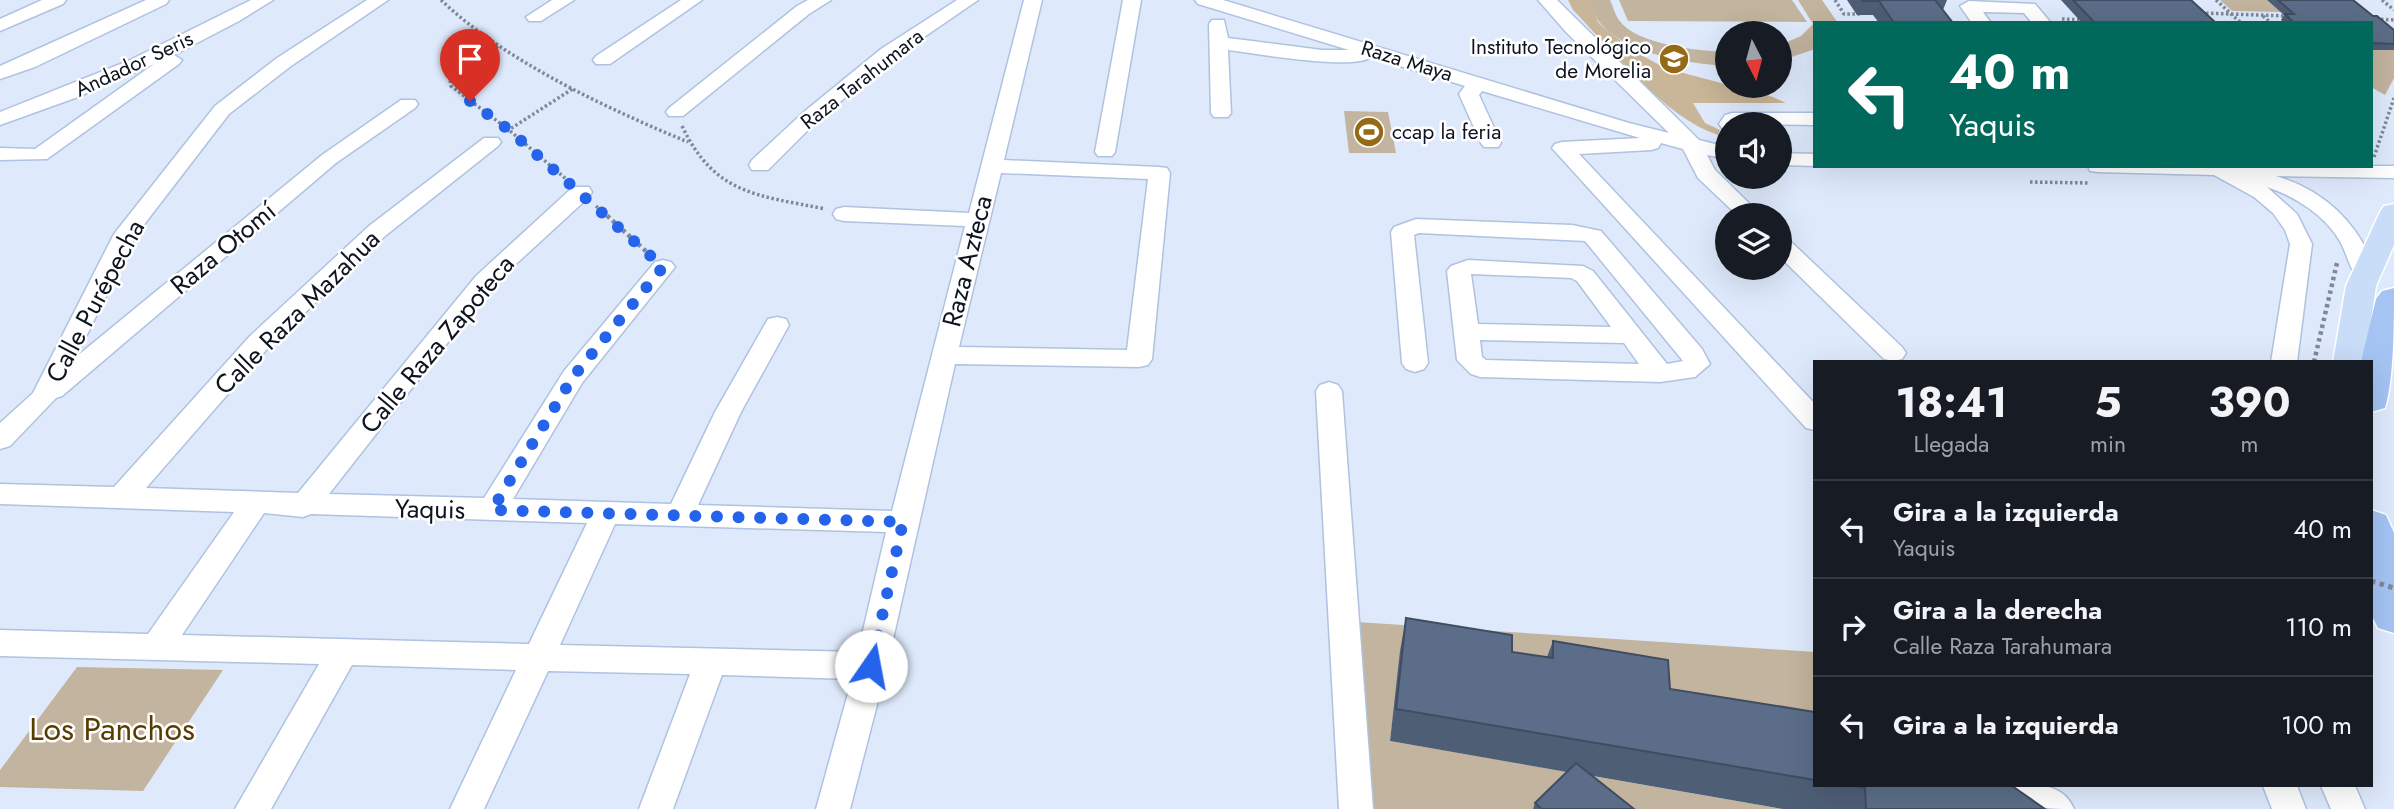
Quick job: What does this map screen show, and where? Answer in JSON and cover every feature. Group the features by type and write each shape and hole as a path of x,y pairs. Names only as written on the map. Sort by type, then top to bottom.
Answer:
{"highway":[{"path":"2373,390 2394,299"},
{"path":"2373,534 2394,615"}],"main road":[{"path":"2349,360 2361,286 2394,212"}],"street":[{"path":"0,26 57,0"},
{"path":"0,73 28,63 160,0"},
{"name":"Andador Seris","path":"0,119 71,94 222,24 264,0"},
{"name":"Calle Purépecha","path":"0,439 43,398 125,234 222,110 284,62 379,0"},
{"path":"535,17 565,0"},
{"path":"603,60 693,0"},
{"path":"676,112 803,10 822,0"},
{"name":"Raza Tarahumara","path":"760,165 811,114 888,53 969,0"},
{"name":"Raza Azteca","path":"833,809 871,666 903,522 1033,0"},
{"path":"1105,152 1132,0"},
{"name":"Raza Maya","path":"1204,0 1625,116 1715,149"},
{"name":"Raza Maya","path":"1235,0 1479,83 1623,128 1691,142"},
{"path":"1547,0 1572,28 1691,142 1706,173 1737,203"},
{"path":"1980,21 1969,6 2029,8 2040,21"},
{"path":"0,155 40,155 222,24"},
{"path":"1221,113 1218,33 1322,56 1396,53"},
{"path":"1479,83 1469,94 1491,143"},
{"name":"Raza Otomí","path":"43,398 329,159 408,104"},
{"path":"1792,119 1813,119"},
{"path":"1792,133 1813,134"},
{"name":"Calle Raza Mazahua","path":"120,499 259,342 377,232 500,136"},
{"path":"1691,142 1562,148 1646,242 1813,419"},
{"path":"1792,159 1813,160"},
{"path":"944,355 1139,359 1159,173 991,166"},
{"path":"2213,168 2394,172"},
{"path":"2213,168 2287,186 2319,203 2350,237 2361,256 2365,274"},
{"path":"2213,168 2259,189 2277,202 2289,215 2297,230 2301,244 2284,360"},
{"name":"Calle Raza Zapoteca","path":"303,506 484,281 580,192"},
{"path":"844,214 977,220"},
{"path":"1415,363 1402,232 1416,226 1572,232 1593,236 1693,355 1697,364 1686,371 1660,373 1480,368 1470,360 1460,271 1468,267 1575,271 1585,276 1660,373"},
{"path":"1606,251 1646,242"},
{"path":"1792,256 1893,353"},
{"path":"492,510 573,377 663,267"},
{"path":"680,514 728,412 777,325"},
{"path":"1466,332 1630,335"},
{"path":"1329,391 1356,809"},
{"name":"Yaquis","path":"0,495 903,522"},
{"path":"156,647 256,503"},
{"path":"467,809 606,512"},
{"path":"0,643 871,666"},
{"path":"252,809 342,654"},
{"path":"656,809 711,662"},
{"path":"2025,787 2057,809"},
{"path":"2280,787 2289,809"},
{"path":"2338,787 2348,809"}],"path":[{"path":"441,0 455,14 498,46 632,120 688,142"},
{"path":"1835,0 1844,13 1871,14"},
{"path":"2216,0 2239,21"},
{"path":"2382,0 2394,10"},
{"path":"2200,13 2289,16"},
{"path":"2263,15 2269,21"},
{"path":"2062,19 2088,20"},
{"path":"2368,19 2394,20"},
{"path":"498,46 455,73 450,79 451,86 500,136 580,192 663,267"},
{"path":"500,136 574,88"},
{"path":"2373,154 2394,98"},
{"path":"2373,582 2394,587"}],"green space":[{"path":"1589,0 1610,0 1618,18 1627,29 1669,45 1715,51 1715,65 1678,60 1642,50 1612,34 1594,13"},
{"path":"1619,0 1792,0 1807,22 1792,21 1628,21"},
{"path":"1798,0 1822,0 1837,21 1813,21 1813,24"},
{"path":"2220,0 2267,0 2281,12 2232,11"},
{"path":"1813,24 1813,50 1792,57 1792,40 1801,36"},
{"path":"2373,50 2394,50 2394,78 2385,95 2373,88"},
{"name":"ccap la feria","path":"1344,111 1388,112 1396,153 1349,153"},
{"path":"1357,622 1813,652 1813,733 1401,651 1390,741 1783,809 1371,809"},
{"name":"Los Panchos","path":"77,667 223,670 143,791 0,787 0,770"}],"shaded area":[{"path":"1568,0 1589,0 1598,22 1634,51 1665,68 1715,81 1715,98 1775,98 1786,103 1693,103 1705,123 1715,128 1715,134 1678,114 1659,98 1573,10"}],"building":[{"path":"1935,0 1951,21 1893,21 1879,1 1862,1"},
{"path":"2073,0 2191,0 2214,21 2093,21"},
{"path":"2278,0 2353,0 2394,30 2394,44 2373,43 2373,21 2292,21 2285,14 2294,14"},
{"path":"1406,618 1512,635 1512,652 1553,658 1553,641 1668,660 1670,689 1813,712 1813,780 1396,709"},
{"path":"1576,763 1634,809 1542,809 1535,803"},
{"path":"1858,787 2013,787 2045,809 1866,809 1865,788"}],"place":[{"name":"Instituto Tecnológico de Morelia","path":"1674,59"},
{"name":"ccap la feria","path":"1369,132"}],"route":[{"path":"470,101 509,130 663,267 573,377 492,510 903,522 871,666"}]}
